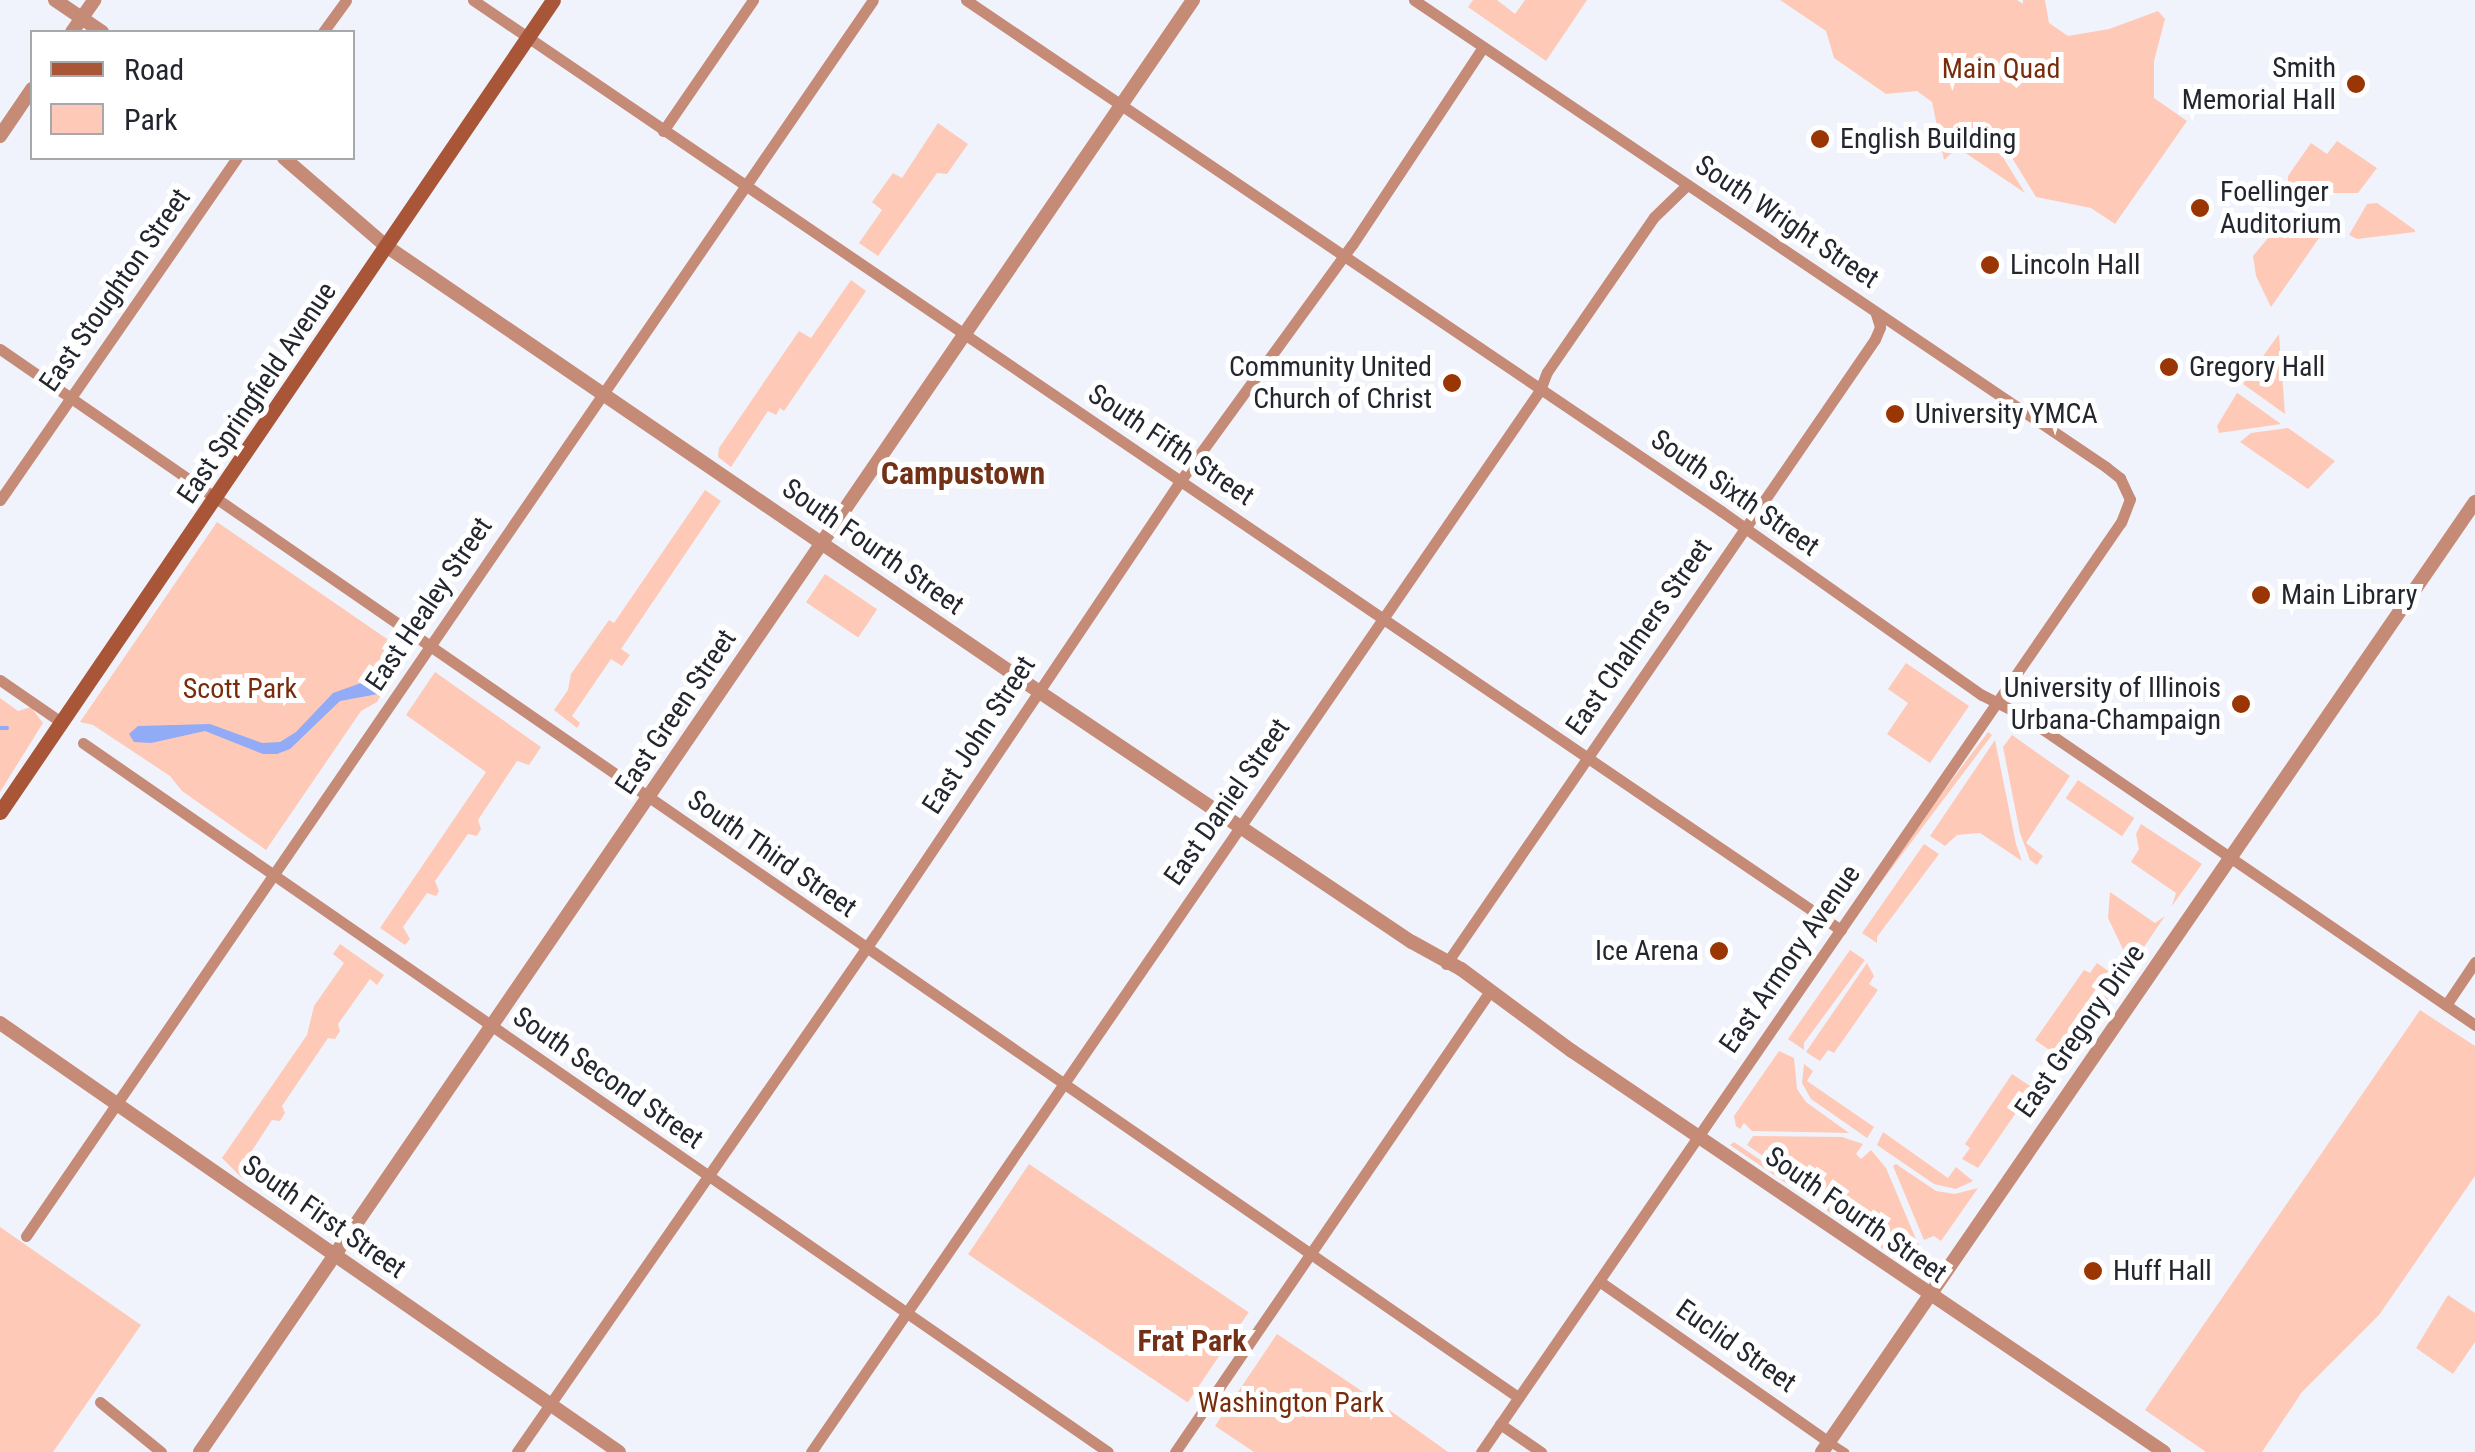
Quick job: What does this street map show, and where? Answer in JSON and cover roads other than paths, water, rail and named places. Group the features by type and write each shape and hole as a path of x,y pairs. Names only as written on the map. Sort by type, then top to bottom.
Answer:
{"main road":[{"name":"East Springfield Avenue","path":"0,812 553,0"}],"street":[{"path":"56,0 99,30"},
{"path":"73,30 94,0"},
{"path":"325,30 346,0"},
{"name":"South Fifth Street","path":"473,0 1841,930"},
{"path":"663,131 753,0"},
{"name":"East Healey Street","path":"26,1236 873,0"},
{"name":"South Sixth Street","path":"966,0 2475,1024"},
{"name":"East Green Street","path":"200,1452 1193,0"},
{"name":"South Wright Street","path":"1414,0 2106,466 2127,490"},
{"name":"East John Street","path":"518,1452 866,949 1181,480 1344,257 1483,47"},
{"path":"0,136 30,92"},
{"name":"East Stoughton Street","path":"0,500 236,160"},
{"name":"South Fourth Street","path":"286,160 386,246 1038,691 1519,1009 1521,1016"},
{"name":"East Daniel Street","path":"811,1452 1383,620 1648,226 1688,185"},
{"path":"1872,310 1880,323 1875,339"},
{"path":"1875,339 1899,328"},
{"name":"East Chalmers Street","path":"1446,964 1875,339"},
{"name":"South Third Street","path":"0,349 1518,1397"},
{"name":"East Armory Avenue","path":"1481,1452 2122,522 2129,505 2127,490"},
{"name":"East Gregory Drive","path":"1826,1447 2475,502"},
{"path":"0,680 61,722"},
{"name":"South Second Street","path":"82,743 1108,1452"},
{"path":"2446,1005 2475,962"},
{"name":"South Fourth Street","path":"1446,964 1486,997 1521,1016 2164,1452"},
{"path":"1175,1452 1486,997"},
{"name":"South First Street","path":"0,1023 618,1452"},
{"name":"Euclid Street","path":"1599,1281 1826,1447 1845,1452"},
{"path":"100,1402 161,1452"},
{"path":"1500,1424 1541,1452"}],"water":[{"path":"375,678 378,694 340,701 290,749 277,754 263,754 205,731 151,743 134,742 129,734 138,726 210,724 262,743 280,742 296,732 333,693"}],"waterway":[{"path":"0,728 7,728"}],"place":[{"name":"Smith Memorial Hall","path":"2356,84"},
{"name":"English Building","path":"1820,139"},
{"name":"Foellinger Auditorium","path":"2200,208"},
{"name":"Lincoln Hall","path":"1990,265"},
{"name":"Gregory Hall","path":"2169,367"},
{"name":"Community United Church of Christ","path":"1452,383"},
{"name":"University YMCA","path":"1895,414"},
{"name":"Main Library","path":"2261,595"},
{"name":"University of Illinois Urbana-Champaign","path":"2241,704"},
{"name":"Ice Arena","path":"1719,951"},
{"name":"Huff Hall","path":"2093,1271"}],"district":[{"name":"Campustown","path":"963,473"},
{"name":"Frat Park","path":"1192,1341"}],"park label":[{"name":"Main Quad","path":"2001,69"},
{"name":"Scott Park","path":"240,689"},
{"name":"Washington Park","path":"1291,1403"}]}
